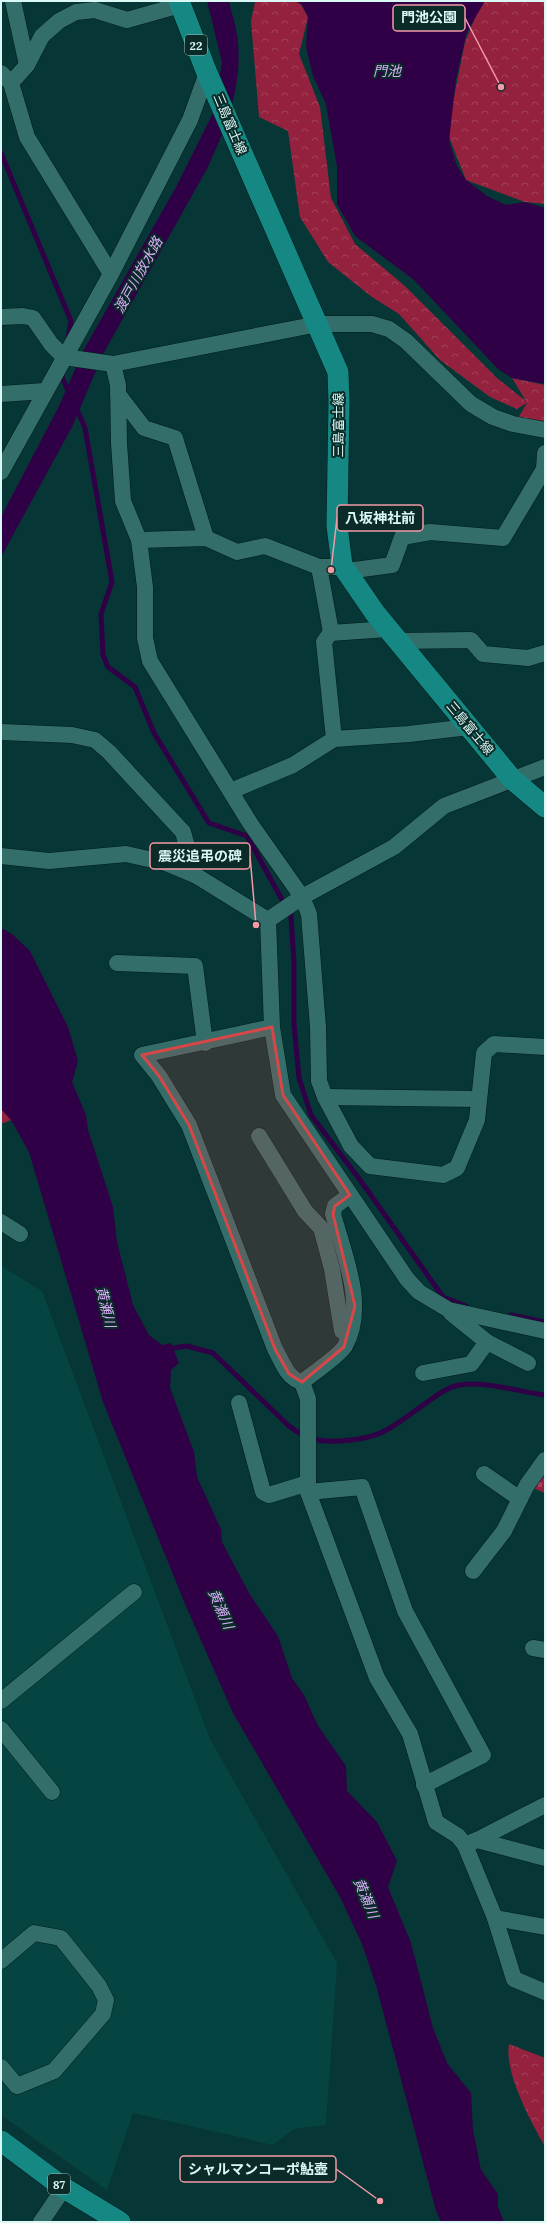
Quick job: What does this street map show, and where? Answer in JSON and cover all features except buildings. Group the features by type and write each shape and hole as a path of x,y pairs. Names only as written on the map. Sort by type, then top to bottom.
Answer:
{"main road":[{"name":"三島富士線","path":"180,3 230,126 338,372 340,403 337,526 345,569 393,635 512,779 545,807"},
{"name":"87","path":"1,2141 64,2188 120,2222"}],"street":[{"path":"13,1 27,65"},
{"path":"110,274 27,137 6,78 27,65 42,36 59,21 76,12 94,5 126,20 180,3"},
{"path":"1,472 110,274 211,81"},
{"path":"1,317 33,318 51,344 64,357 113,364 318,324 372,324 389,329 406,341 471,404 493,417 513,424 545,430"},
{"path":"113,364 118,394 119,443 123,501 139,540 145,587 145,638 150,661 271,854 302,897 309,914 318,1027 319,1081 325,1097 351,1146 370,1166 443,1175 457,1168 477,1120 484,1052 494,1044 545,1047"},
{"path":"1,394 45,391"},
{"path":"118,394 144,428 175,438 206,538"},
{"path":"139,540 206,538 237,552 265,546 319,567 345,569 392,565 402,537 430,532 503,538 545,464"},
{"path":"319,567 330,633 324,642 334,739"},
{"path":"330,633 471,640 483,654 528,658 545,653"},
{"path":"231,791 293,765 334,739 409,734 469,727"},
{"path":"1,732 72,734 95,740 110,752 183,832 195,875"},
{"path":"268,920 302,897 394,847 444,806 545,767"},
{"path":"1,856 49,861 126,854 166,863 195,875 268,920"},
{"path":"268,920 272,1027 283,1095 407,1279 419,1292 449,1310 487,1342 528,1363"},
{"path":"117,963 195,966 204,1043"},
{"path":"272,1027 204,1043 142,1055 159,1076 189,1125 275,1349 289,1374 296,1380 302,1382"},
{"path":"325,1097 479,1099"},
{"path":"259,1136 305,1212 321,1228 332,1269 342,1331 349,1335"},
{"path":"302,1382 344,1347 349,1335 355,1306 350,1274 333,1214 335,1206 350,1195"},
{"path":"1,1222 20,1234"},
{"path":"449,1310 545,1330"},
{"path":"423,1373 471,1364 487,1342"},
{"path":"302,1382 308,1399 308,1487 377,1678 410,1734 436,1822 458,1836 471,1842 545,1858"},
{"path":"239,1402 263,1492 269,1495 308,1487 362,1487 405,1611 483,1754 424,1785"},
{"path":"473,1571 504,1531 527,1485 545,1460"},
{"path":"484,1474 520,1499"},
{"path":"1,1701 134,1592"},
{"path":"1,1729 52,1792"},
{"path":"471,1842 545,1806"},
{"path":"471,1842 514,1979 545,1992"},
{"path":"495,1918 545,1927"},
{"path":"1,1961 34,1933 61,1938 99,1986 106,2000 104,2014 54,2071 17,2086 1,2067"},
{"path":"41,2222 64,2188"}],"highlighted area":[{"path":"272,1027 283,1095 350,1195 335,1206 333,1214 355,1306 344,1347 302,1382 289,1374 275,1349 189,1125 159,1076 142,1055"}],"shaded area":[{"path":"1,1266 42,1291 210,1739 337,1963 326,2125 294,2129 273,2145 133,2113 107,2190 1,2115"}],"green space":[{"path":"299,1 308,17 299,54 320,107 331,198 355,244 405,286 497,378 526,401 512,378 545,385 545,422 518,418 527,403 517,409 490,397 440,360 399,314 372,297 328,262 300,217 288,131 259,117 251,21 255,2"},
{"path":"482,1 545,1 545,204 525,202 466,180 447,132 465,42"},
{"path":"1,1101 11,1120 1,1124"},
{"path":"545,1472 545,1493 533,1488"},
{"path":"509,2044 545,2058 545,2147 526,2111 515,2083 509,2056"}],"water":[{"name":"渡戸川放水路","path":"207,1 229,1 236,27 239,60 238,76 231,107 221,137 208,167 103,354 72,427 1,557 1,517 59,406 83,351 176,187 215,109 222,62"},
{"name":"門池","path":"295,1 485,1 467,32 456,79 449,141 457,166 466,180 487,196 506,205 525,202 545,208 545,384 512,378 498,369 414,280 355,236 337,204 337,167 326,104 313,76 306,47 308,17 302,5"},
{"name":"黄瀬川","path":"1,928 12,934 30,951 68,1027 78,1061 72,1082 86,1115 88,1130 113,1207 117,1242 133,1305 149,1335 162,1345 171,1343 179,1363 171,1370 170,1388 194,1452 197,1477 221,1529 222,1542 249,1593 278,1636 292,1678 304,1695 318,1726 346,1766 347,1791 377,1822 397,1861 388,1887 411,1943 433,2028 447,2063 471,2093 473,2130 481,2170 498,2194 498,2207 504,2222 441,2222 436,2211 376,1985 362,1944 340,1897 233,1713 185,1604 103,1402 29,1152 11,1120 1,1109"}],"waterway":[{"path":"1,153 71,321 68,339"},
{"path":"62,372 62,377 69,393"},
{"path":"76,407 85,428 112,582 101,614 103,655 108,667 135,687 154,733 209,823 247,836 291,916 294,963 294,1024 299,1078 311,1115 363,1184 443,1297 466,1306"},
{"path":"511,1315 545,1322"},
{"path":"167,1349 187,1346 213,1353 289,1426 307,1437 325,1441 354,1440 377,1434 395,1425 443,1391 455,1386 465,1384 488,1385 545,1395"}],"place":[{"name":"門池公園","path":"501,87"},
{"name":"八坂神社前","path":"331,570"},
{"name":"震災追弔の碑","path":"256,925"},
{"name":"シャルマンコーポ鮎壺","path":"380,2201"}]}
